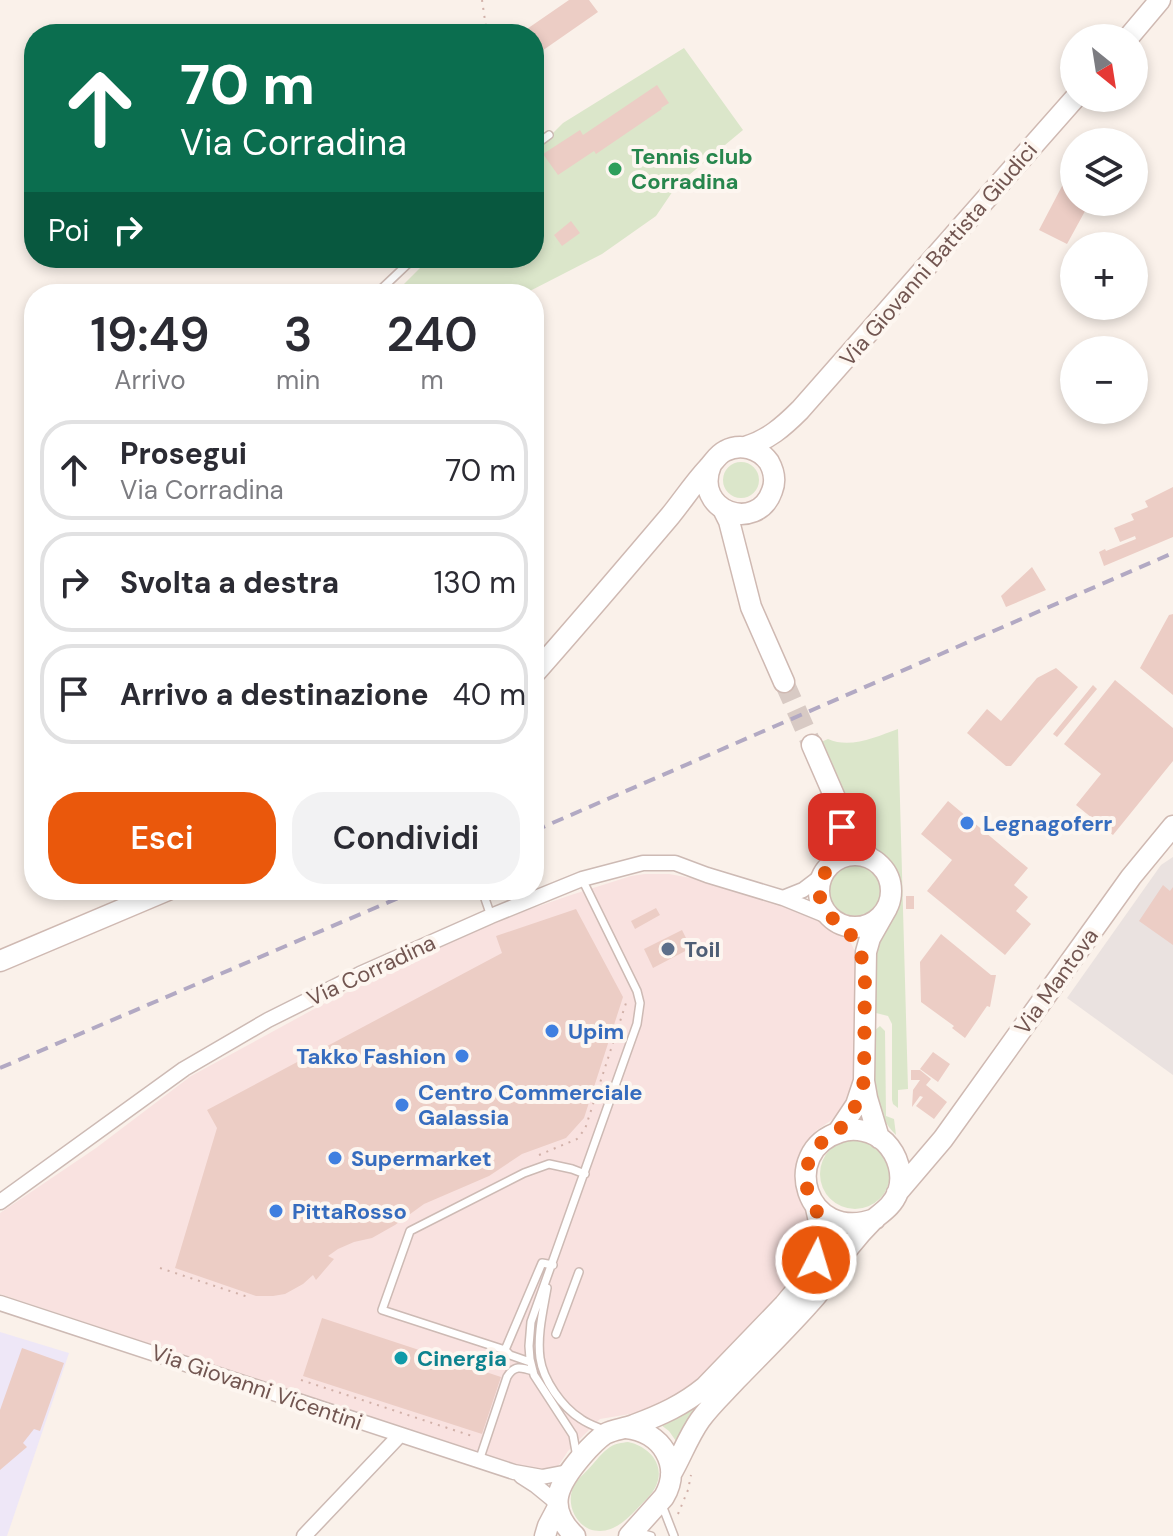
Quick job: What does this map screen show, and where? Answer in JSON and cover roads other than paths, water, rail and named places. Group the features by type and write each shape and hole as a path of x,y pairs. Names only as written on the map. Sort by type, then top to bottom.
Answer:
{"main road":[{"path":"1140,24 1160,0"},
{"name":"Via Giovanni Battista Giudici","path":"544,662 716,458 729,449 761,442 800,410 1063,112"},
{"name":"Via Giovanni Battista Giudici","path":"741,565 749,522 771,495 777,453 800,410"},
{"path":"745,447 766,458 773,473"},
{"name":"Via Giovanni Battista Giudici","path":"711,465 707,482 712,498 729,521 751,607 784,682"},
{"path":"671,515 694,506 720,507 739,514 756,511"},
{"path":"812,745 853,839 887,873 891,885 887,908 870,938 866,952 864,1081 883,1141 898,1163 900,1183 897,1193"},
{"path":"839,810 842,838 839,854 820,886 820,898 825,909 860,951 865,972"},
{"name":"Via Mantova","path":"638,1535 668,1491 671,1474 700,1421 817,1295 852,1243 892,1203 943,1139 1131,877 1170,834"},
{"path":"828,868 850,855 869,857"},
{"path":"0,961 144,900"},
{"path":"838,921 863,926 887,908"},
{"path":"838,1132 856,1105 864,1081"},
{"path":"575,1536 561,1519 558,1490 597,1440 691,1399 784,1305 809,1275 823,1239 816,1208 806,1184 806,1170 817,1147 838,1132 860,1130 907,1151 930,1148 943,1139"},
{"path":"816,1208 837,1222 863,1223 875,1219"},
{"path":"618,1430 644,1432 659,1443 668,1457 671,1474"},
{"path":"545,1536 558,1505"}],"street":[{"name":"Via Corradina","path":"544,894 582,879 643,863 675,863 783,898 838,921"},
{"path":"783,898 803,890 828,868"},
{"name":"Via Corradina","path":"0,1202 184,1069 244,1034 313,996 530,900"},
{"name":"Via Giovanni Vicentini","path":"0,1303 514,1472 542,1477 573,1467"},
{"path":"304,1536 400,1435"},
{"name":"Via Giovanni Vicentini","path":"514,1472 558,1505"}],"lane":[{"path":"544,139 549,135"},
{"path":"387,284 403,268"},
{"path":"573,1467 573,1435 541,1389 532,1366 529,1346 531,1322 637,1024 640,1003 582,879"},
{"path":"485,900 491,916"},
{"path":"532,1366 505,1350 382,1310 410,1231 524,1173 549,1164 585,1174"},
{"path":"505,1350 542,1263 553,1265"},
{"path":"556,1334 579,1272"},
{"path":"548,1278 540,1336 540,1359 547,1379 564,1404 580,1419 618,1430"},
{"path":"479,1461 507,1377 514,1368 532,1366"},
{"path":"661,1501 674,1536"}],"tunnel":[{"path":"784,682 812,745"}],"railway":[{"path":"544,827 1173,553"},
{"path":"0,1068 394,900"}],"place":[{"name":"Tennis club Corradina","path":"615,169"},
{"name":"Legnagoferr","path":"967,823"},
{"name":"Toil","path":"668,949"},
{"name":"Upim","path":"552,1031"},
{"name":"Takko Fashion","path":"462,1056"},
{"name":"Centro Commerciale Galassia","path":"402,1105"},
{"name":"Supermarket","path":"335,1158"},
{"name":"PittaRosso","path":"276,1211"},
{"name":"Cinergia","path":"401,1358"}]}
